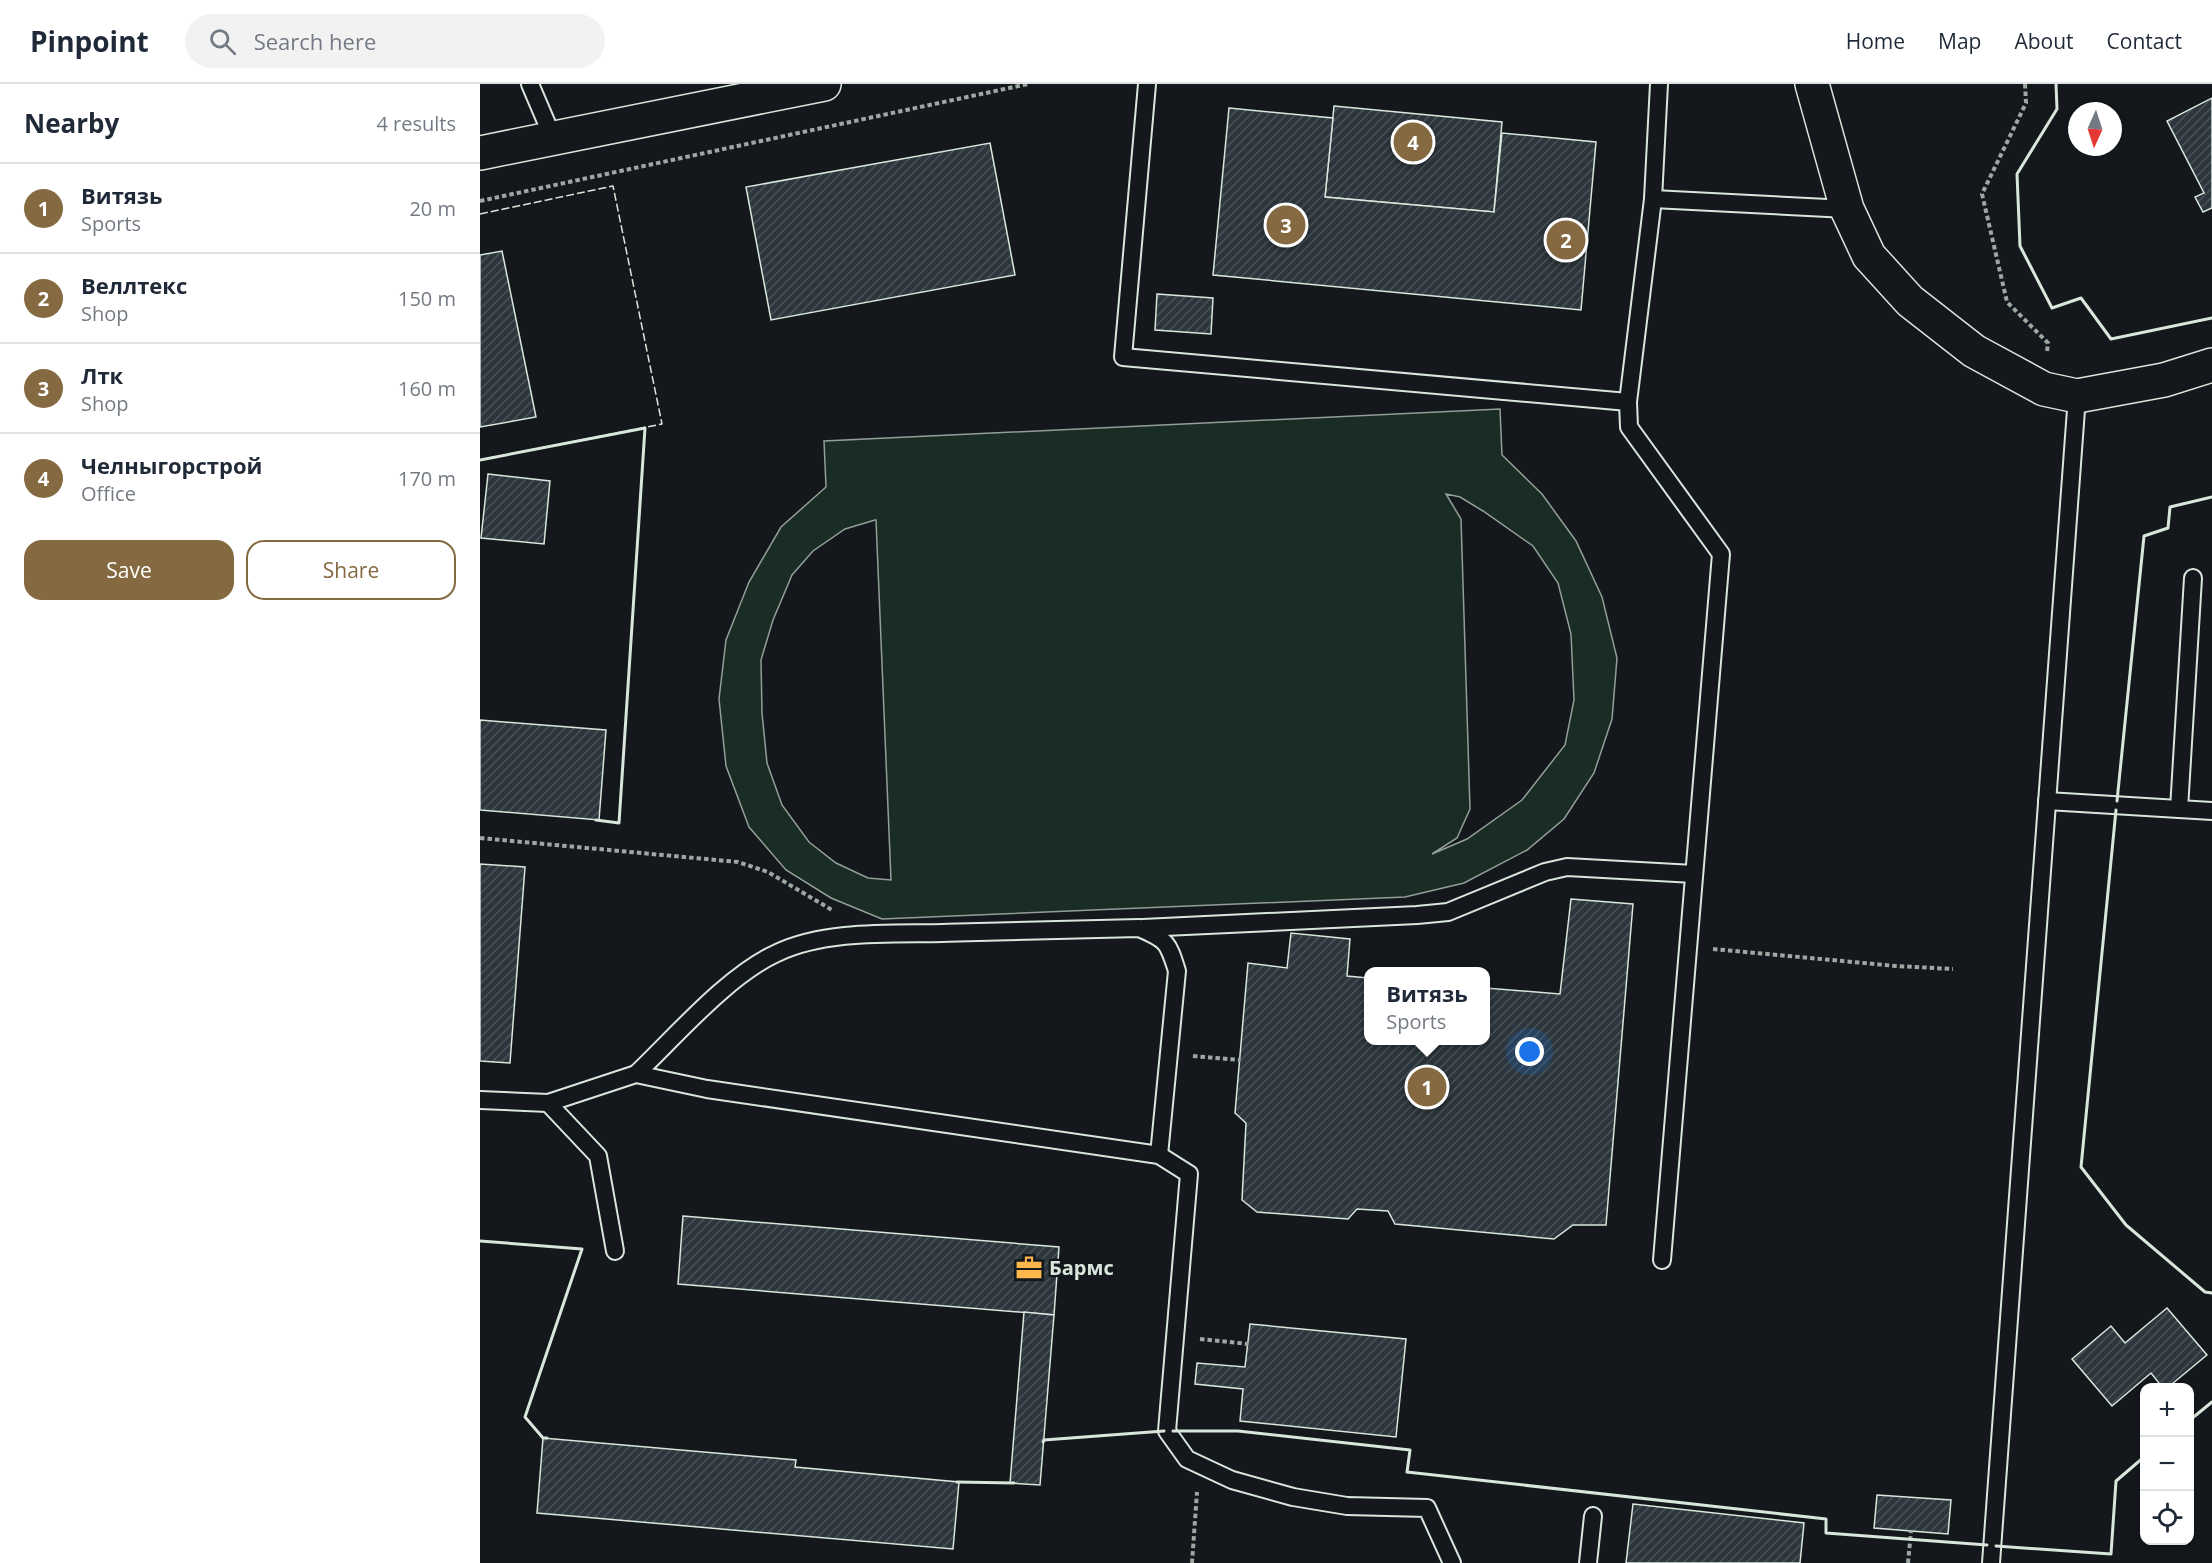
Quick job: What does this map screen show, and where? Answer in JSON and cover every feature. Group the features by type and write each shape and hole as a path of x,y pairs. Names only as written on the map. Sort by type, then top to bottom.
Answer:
{"street":[{"path":"480,153 824,84"},
{"path":"1812,84 1847,208 1869,256 1910,301 1974,351 2044,389 2077,396 2164,380 2212,366"}],"lane":[{"path":"530,84 554,138"},
{"path":"1147,84 1123,357 1628,402"},
{"path":"1659,84 1653,199 1628,402 1629,427 1720,554 1662,1260"},
{"path":"1653,199 1847,208"},
{"path":"1991,1563 2077,396"},
{"path":"2179,809 2193,578"},
{"path":"2047,801 2212,811"},
{"path":"480,1100 548,1103 636,1074 722,991 755,965 799,944 869,935 1139,928 1418,915 1448,912 1545,872 1567,867 1694,874"},
{"path":"1139,928 1161,938 1171,954 1177,971 1159,1155"},
{"path":"636,1074 707,1089 1159,1155 1189,1174 1167,1431 1187,1459 1232,1480 1293,1497 1347,1506 1427,1508 1452,1563"},
{"path":"548,1103 598,1156 615,1251"},
{"path":"1588,1563 1593,1516"}],"path":[{"path":"480,201 1028,84"},
{"path":"2025,84 2026,103 1982,194 2007,302 2049,343 2044,389"},
{"path":"480,838 738,862 768,872 824,904 869,935"},
{"path":"1688,947 1953,969"},
{"path":"1169,1054 1239,1060"},
{"path":"1175,1337 1248,1344"},
{"path":"1192,1563 1199,1464"},
{"path":"1908,1563 1911,1531"}],"green space":[{"path":"1500,409 1502,455 1542,494 1576,541 1602,597 1617,658 1612,719 1594,773 1564,819 1527,850 1464,883 1405,897 882,919 831,898 786,870 749,827 726,766 719,699 726,640 749,582 781,527 826,487 824,441","holes":["1446,494 1460,497 1533,546 1558,583 1571,634 1574,700 1565,745 1522,800 1467,839 1432,854 1457,838 1470,809 1461,519","876,520 891,880 868,878 836,863 809,842 782,805 767,763 762,713 761,660 773,620 792,575 813,551 845,529"]}],"building":[{"path":"2212,98 2212,208 2203,212 2195,197 2204,193 2167,121"},
{"path":"1334,106 1502,122 1494,212 1325,197"},
{"path":"1229,108 1333,118 1325,197 1494,212 1502,133 1596,142 1581,310 1213,275"},
{"path":"990,143 1015,275 771,320 746,187"},
{"path":"502,251 536,417 480,427 480,255"},
{"path":"1157,294 1213,298 1211,334 1155,330"},
{"path":"488,474 550,481 544,544 481,538"},
{"path":"480,720 606,730 599,820 480,810"},
{"path":"480,864 525,867 510,1063 480,1061"},
{"path":"1571,899 1633,904 1606,1225 1573,1225 1554,1239 1395,1224 1388,1211 1357,1209 1348,1219 1257,1212 1242,1200 1246,1123 1235,1113 1248,963 1287,968 1291,933 1350,939 1347,976 1364,978 1364,1045 1490,1045 1490,988 1560,994"},
{"path":"683,1216 1059,1247 1054,1315 678,1284"},
{"path":"2167,1308 2207,1355 2173,1383 2159,1383 2151,1373 2112,1406 2072,1359 2111,1326 2125,1343"},
{"path":"1024,1312 1054,1315 1040,1485 1010,1483"},
{"path":"1250,1324 1406,1339 1396,1437 1240,1421 1243,1389 1195,1384 1197,1363 1245,1367"},
{"path":"543,1438 796,1460 795,1467 959,1482 953,1549 537,1513"},
{"path":"1877,1495 1951,1500 1948,1534 1874,1528"},
{"path":"1633,1504 1804,1523 1800,1563 1626,1563"}],"fence":[{"path":"480,214 613,186 662,424 480,460"}],"wall":[{"path":"2056,84 2057,109 2017,174 2020,246 2052,308 2081,298 2111,339 2212,318"},
{"path":"480,460 645,428 619,823 596,820"},
{"path":"2117,801 2144,536 2168,528 2170,507 2212,497"},
{"path":"2116,810 2081,1167 2126,1225 2205,1292 2212,1293"},
{"path":"480,1241 582,1249 525,1417 543,1438 547,1438"},
{"path":"2194,1417 2212,1402"},
{"path":"1043,1442 1044,1440 1164,1431"},
{"path":"1173,1431 1238,1431 1410,1450 1407,1472 1826,1519 1826,1533 1987,1545"},
{"path":"1996,1546 2111,1554 2116,1481 2140,1460"},
{"path":"957,1482 1014,1483"}],"place":[{"name":"Челныгорстрой","path":"1413,142"},
{"name":"Лтк","path":"1286,225"},
{"name":"Веллтекс","path":"1566,240"},
{"name":"Витязь","path":"1427,1087"},
{"name":"Бармс","path":"1029,1268"}]}
